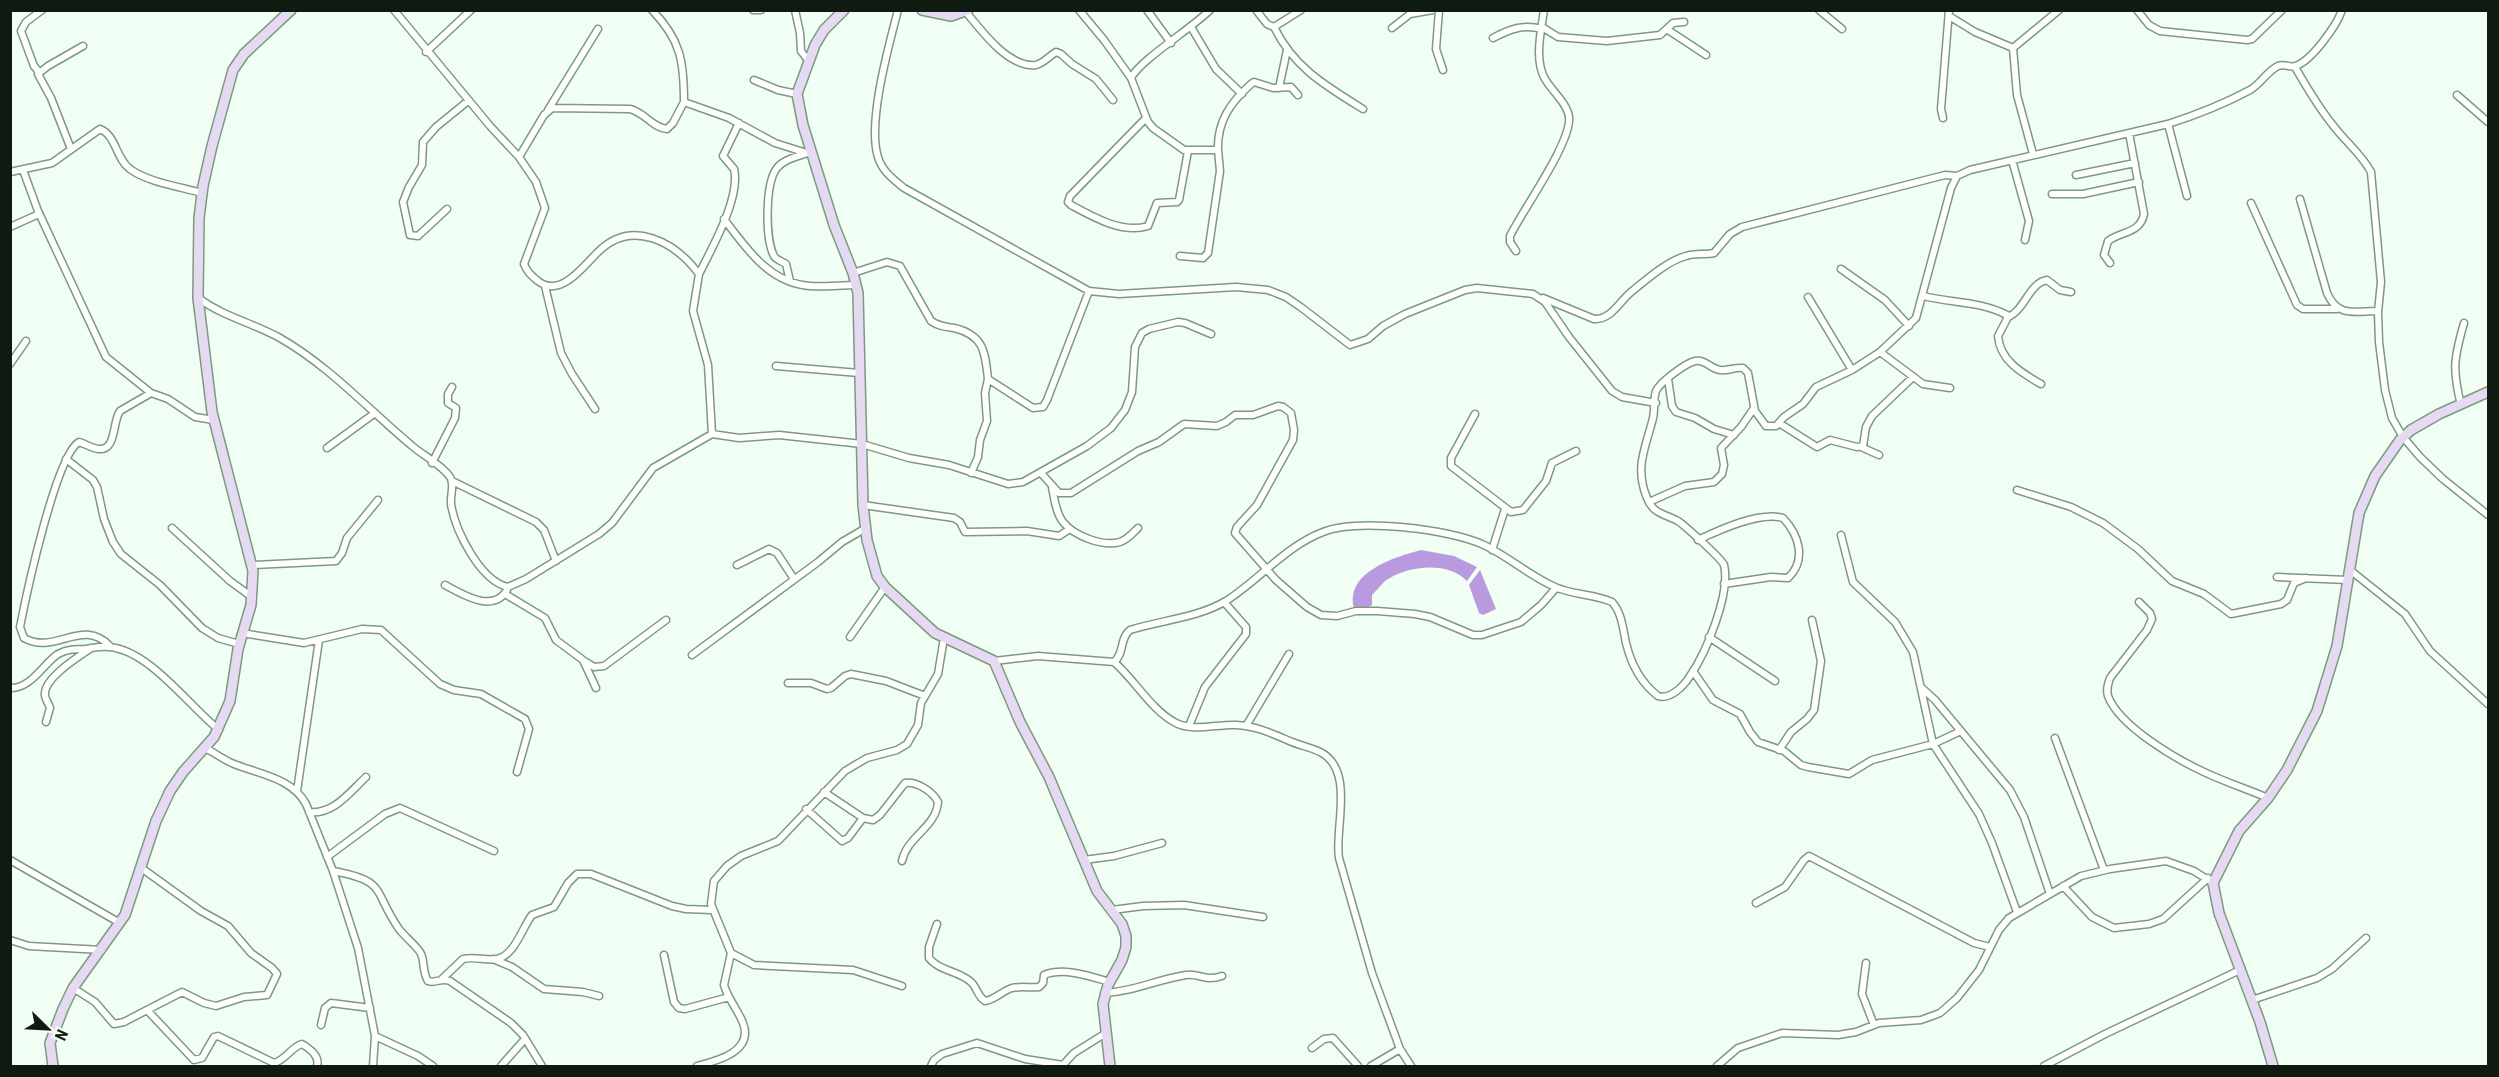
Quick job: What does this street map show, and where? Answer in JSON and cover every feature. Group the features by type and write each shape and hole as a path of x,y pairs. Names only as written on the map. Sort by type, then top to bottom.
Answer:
{"street":[{"path":"42,10 26,22 21,31 34,66 39,72 39,79 51,98 71,150"},
{"path":"53,1066 50,1051 52,1032 73,988 120,923 128,907 156,821 170,791 219,730 230,701 239,644 252,597 252,565 214,420 198,298 197,237 202,193 212,146 236,64 291,10"},
{"path":"394,10 426,52 519,157 536,182 545,208 524,264 528,272 546,286 556,286 577,275 598,252 613,241 625,236 648,235 668,244 692,264 699,274"},
{"path":"426,52 471,10"},
{"path":"548,110 558,107 630,109 639,112 660,128 667,129 674,123 684,102 683,65 676,40 667,25 652,10"},
{"path":"753,10 761,10"},
{"path":"795,10 801,51 808,60"},
{"path":"844,10 824,30 808,60 797,94 810,154 834,225 854,273 856,285 863,505 872,563 877,576 885,587 929,628 944,638 994,661 1038,656 1114,662 1168,717 1177,723 1190,726 1246,726 1271,732 1322,753 1332,764 1342,797 1337,848 1339,858 1372,973 1400,1049 1411,1066"},
{"path":"898,10 884,65 877,113 876,141 880,164 890,177 904,188 1089,291 1119,294 1236,287 1268,290 1286,297 1309,312 1350,345 1368,339 1383,326 1405,314 1465,290 1477,288 1533,294 1594,319 1600,319 1632,291 1669,265 1683,256 1714,253 1730,234 1742,226 1945,175 1957,176 1970,170 2033,154 2168,124 2193,116 2250,90 2278,66 2284,64 2295,67 2314,99 2371,172 2381,282 2378,335 2385,390 2392,418 2403,437 2443,479 2488,515"},
{"path":"1080,10 1131,78 1146,118 1153,128 1188,151 1218,150"},
{"path":"1146,10 1171,43"},
{"path":"1131,78 1135,69 1171,43 1209,10"},
{"path":"1256,10 1267,24 1274,27 1287,50 1324,85 1363,109"},
{"path":"1274,27 1301,10"},
{"path":"1392,28 1412,12 1433,10"},
{"path":"1439,10 1436,49 1443,70"},
{"path":"1516,251 1510,242 1510,236 1541,184 1568,128 1568,113 1541,70 1540,53 1544,10"},
{"path":"1819,10 1842,29"},
{"path":"2045,10 2050,18"},
{"path":"2013,48 2060,10"},
{"path":"2137,10 2149,25 2160,31 2247,40 2282,10"},
{"path":"2295,67 2317,49 2332,31 2342,10"},
{"path":"922,11 951,16 967,11 992,43 1021,62 1033,65 1042,63 1056,52 1061,54 1096,79 1113,100"},
{"path":"1949,13 1975,32 2013,48"},
{"path":"1943,118 1941,109 1949,13"},
{"path":"1493,38 1520,27 1542,28 1558,37 1607,41 1660,35 1673,24 1684,22"},
{"path":"1191,27 1216,69 1242,94"},
{"path":"519,157 598,29"},
{"path":"1668,30 1706,55"},
{"path":"39,72 83,46"},
{"path":"2013,48 2017,95 2033,154"},
{"path":"1279,88 1287,50"},
{"path":"754,80 778,90 797,94"},
{"path":"1180,256 1203,258 1208,253 1220,171 1219,125 1254,82 1279,88 1291,87 1298,95"},
{"path":"2457,95 2488,122"},
{"path":"447,209 418,236 410,235 403,202 422,165 423,142 431,132 468,101"},
{"path":"684,102 739,123 775,143 810,154"},
{"path":"1146,118 1070,196 1068,202 1071,205 1110,224 1139,228 1148,226 1157,203 1179,200 1188,151"},
{"path":"712,434 708,365 694,320 694,298 699,274 724,219 735,187 735,172 723,156 739,123"},
{"path":"2168,124 2187,196"},
{"path":"10,172 52,163 100,129 108,134 120,158 130,169 146,177 202,193"},
{"path":"2110,263 2104,255 2108,242 2135,229 2144,218 2128,133"},
{"path":"790,281 786,264 777,259 773,253 767,214 768,193 780,164 810,154"},
{"path":"2012,160 2029,221 2025,240"},
{"path":"2076,175 2135,163"},
{"path":"23,170 39,214 106,357 152,393 168,399 195,417 214,420"},
{"path":"1114,662 1120,655 1124,635 1130,630 1199,613 1224,602 1309,539 1338,527 1369,525 1447,534 1477,542 1556,588 1609,601 1615,605 1635,669 1658,696 1666,697 1673,694 1694,671 1709,638 1724,584 1724,565 1720,556 1698,540 1683,525 1656,512 1649,502 1644,489 1641,461 1656,403 1656,392 1668,379 1694,361 1704,362 1719,370 1743,368 1748,373 1754,408 1766,426 1772,428 1803,404 1816,387 1852,370 1880,352 1916,318 1939,229 1951,188 1957,176"},
{"path":"2052,194 2083,194 2139,183"},
{"path":"2300,199 2327,293 2338,309"},
{"path":"2251,202 2297,305 2302,309 2378,311"},
{"path":"10,227 39,214"},
{"path":"724,219 752,255 773,272 790,281 808,286 856,285"},
{"path":"854,273 887,262 900,266 931,321 936,325 970,333 980,342 985,357 987,379 985,393 987,422 980,440 978,457 971,473"},
{"path":"1841,268 1885,300 1909,326"},
{"path":"2041,384 2015,367 2003,352 1998,336 2008,317 2015,313 2040,282 2047,280 2060,290 2071,292"},
{"path":"546,286 561,353 595,409"},
{"path":"987,379 1033,408 1043,406 1089,291"},
{"path":"1923,296 1969,302 2003,313 2008,317"},
{"path":"1540,297 1612,391 1622,397 1656,403"},
{"path":"1808,297 1852,370"},
{"path":"198,298 232,318 288,343 332,375 432,463 448,474 452,481 452,507 461,536 480,567 496,583 541,614 559,644 594,667 604,666 666,620"},
{"path":"446,585 482,602 494,600 599,534 612,523 653,468 712,434 748,439 779,435 862,444 909,458 949,465 1014,484 1041,473 1103,435 1125,410 1132,392 1136,347 1142,333 1149,328 1185,322 1211,334"},
{"path":"2461,405 2454,370 2456,351 2464,323"},
{"path":"10,364 26,340"},
{"path":"1880,352 1906,369 1923,384 1950,388"},
{"path":"776,366 859,373"},
{"path":"1861,447 1865,443 1866,427 1872,416 1913,377"},
{"path":"1668,379 1672,406 1676,412 1734,435"},
{"path":"432,463 455,417 456,408 448,403 447,399 452,387"},
{"path":"152,393 120,411 116,416 112,438 106,447 100,449 79,442 71,450 55,485 20,627 22,634 31,641 44,644 72,636 99,635 111,647 137,658 157,671 219,730"},
{"path":"2063,886 2098,922 2114,928 2148,924 2163,919 2211,880 2239,831 2268,798 2287,770 2317,711 2337,646 2353,541 2366,494 2388,456 2403,437 2424,422 2487,395"},
{"path":"1041,473 1059,493 1071,493 1138,451 1159,442 1184,424 1217,426 1235,415 1253,415 1283,406 1291,413 1293,440 1257,506 1237,527 1235,533 1266,570 1315,613 1337,616 1356,611 1377,611 1430,617 1465,632 1482,635 1521,622 1556,588"},
{"path":"1649,502 1685,486 1714,482 1722,474 1724,465 1721,448 1754,408"},
{"path":"327,448 375,413"},
{"path":"1475,414 1451,458 1451,466 1505,509 1516,513 1523,510 1546,481 1550,466 1576,451"},
{"path":"1779,423 1816,447 1830,440 1861,447 1879,455"},
{"path":"66,459 93,480 104,519 113,542 121,554 160,585 202,628 218,638 239,644"},
{"path":"452,481 536,522 544,530 556,561"},
{"path":"1051,486 1058,514 1070,529 1090,538 1114,543 1121,542 1138,528"},
{"path":"2017,490 2071,507 2103,523 2138,549 2172,581 2204,594 2231,614 2281,604 2287,600 2294,584 2306,578"},
{"path":"252,565 336,561 342,553 347,538 378,500"},
{"path":"863,505 954,518 960,522 964,532 1028,531 1059,536 1070,529"},
{"path":"1492,550 1505,509"},
{"path":"1698,540 1740,523 1768,517 1783,519 1793,532 1798,542 1799,556 1788,578 1724,584"},
{"path":"172,528 230,581 252,597"},
{"path":"692,655 842,542 866,528"},
{"path":"1841,535 1853,582 1901,630 1913,652 1933,744 1978,814 1992,843 2017,912"},
{"path":"737,565 769,549 777,553 794,579"},
{"path":"2277,577 2306,578 2349,575 2405,614 2430,651 2488,705"},
{"path":"850,637 885,587"},
{"path":"1190,726 1205,687 1246,634 1246,627 1224,602"},
{"path":"2139,602 2150,613 2152,619 2147,630 2110,678 2107,694 2112,703 2120,714 2145,737 2186,763 2268,798"},
{"path":"1779,750 1791,732 1814,710 1821,662 1812,620"},
{"path":"242,633 304,643 362,629 381,630 440,684 454,690 481,694 529,723 528,736 517,772"},
{"path":"903,986 853,970 754,965 731,953 712,910 711,888 719,873 750,851 778,841 845,771 867,758 897,750 907,744 918,724 921,703 938,674 944,638"},
{"path":"1709,638 1775,681"},
{"path":"297,791 319,640"},
{"path":"10,688 20,687 27,683 59,653 76,648 111,647"},
{"path":"46,722 50,708 45,696 48,686 66,665 92,648"},
{"path":"1246,726 1289,654"},
{"path":"583,660 596,688"},
{"path":"994,661 1020,722 1049,777 1096,891 1122,924 1126,947 1122,960 1104,993 1103,1010 1110,1066"},
{"path":"1694,671 1713,700 1740,714 1753,738 1779,750 1801,765 1849,774 1872,759 1933,744 1961,731"},
{"path":"788,683 812,683 827,689 851,674 886,681 925,696"},
{"path":"1922,687 1993,768 2018,804 2050,894"},
{"path":"2055,738 2104,870"},
{"path":"205,748 233,763 279,780 297,791 309,812 333,871 358,948 375,1036 373,1066"},
{"path":"309,812 321,814 329,810 366,777"},
{"path":"824,792 863,818 873,820 880,815 905,783 914,783 935,796 938,802 935,815 908,847 902,861"},
{"path":"327,857 385,814 400,808 494,851"},
{"path":"806,810 842,841 848,838 863,818"},
{"path":"1084,860 1114,856 1162,843"},
{"path":"1756,903 1785,887 1806,857 1812,857 1974,943 1990,947"},
{"path":"10,860 120,923"},
{"path":"1717,1066 1738,1048 1782,1033 1838,1035 1891,1021 1921,1020 1940,1013 1957,998 1979,970 2003,924 2017,912 2081,876 2104,870 2166,861 2184,866 2211,880 2219,913 2252,1000 2273,1066"},
{"path":"73,988 95,1002 114,1024 124,1022 182,992 204,1004 216,1006 244,997 267,995 277,974 272,968 251,953 228,926 201,911 140,867"},
{"path":"333,871 362,877 374,884 397,926 422,954 426,978 431,982 442,979 463,959 492,959 505,954 532,915 554,907 568,883 577,874 591,874 672,906 712,910"},
{"path":"1112,910 1143,906 1184,905 1263,917"},
{"path":"937,924 929,947 929,958 940,967 972,982 979,997 985,1001 992,1000 1005,991 1017,987 1039,987 1043,983 1044,975 1049,973 1077,973 1110,982"},
{"path":"2252,1000 2317,978 2332,969 2366,938"},
{"path":"10,940 29,946 102,950"},
{"path":"697,1066 725,1059 741,1043 744,1036 744,1023 729,998 723,980 731,953"},
{"path":"663,955 674,1002 679,1008 685,1009 729,998"},
{"path":"492,959 512,967 544,989 583,992 599,996"},
{"path":"1866,963 1862,994 1874,1025"},
{"path":"2044,1066 2105,1034 2240,970"},
{"path":"1104,993 1131,991 1188,975 1209,980 1222,976"},
{"path":"442,979 454,984 518,1029 542,1066"},
{"path":"321,1025 325,1008 331,1004 370,1008"},
{"path":"147,1010 194,1060 202,1058 214,1038 218,1036 274,1063 302,1044 315,1055 317,1066"},
{"path":"931,1066 934,1060 942,1054 977,1043 1025,1059 1063,1066 1074,1053 1106,1033"},
{"path":"375,1036 434,1066"},
{"path":"1312,1048 1324,1039 1333,1038 1358,1066"},
{"path":"501,1066 525,1039"},
{"path":"1371,1066 1400,1049"}],"shaded area":[{"path":"1421,550 1454,556 1477,567 1467,581 1449,570 1439,568 1405,571 1385,581 1372,595 1372,605 1366,608 1354,608 1353,595 1364,576 1386,562"},
{"path":"1480,570 1496,609 1483,615 1479,613 1469,585"}]}
